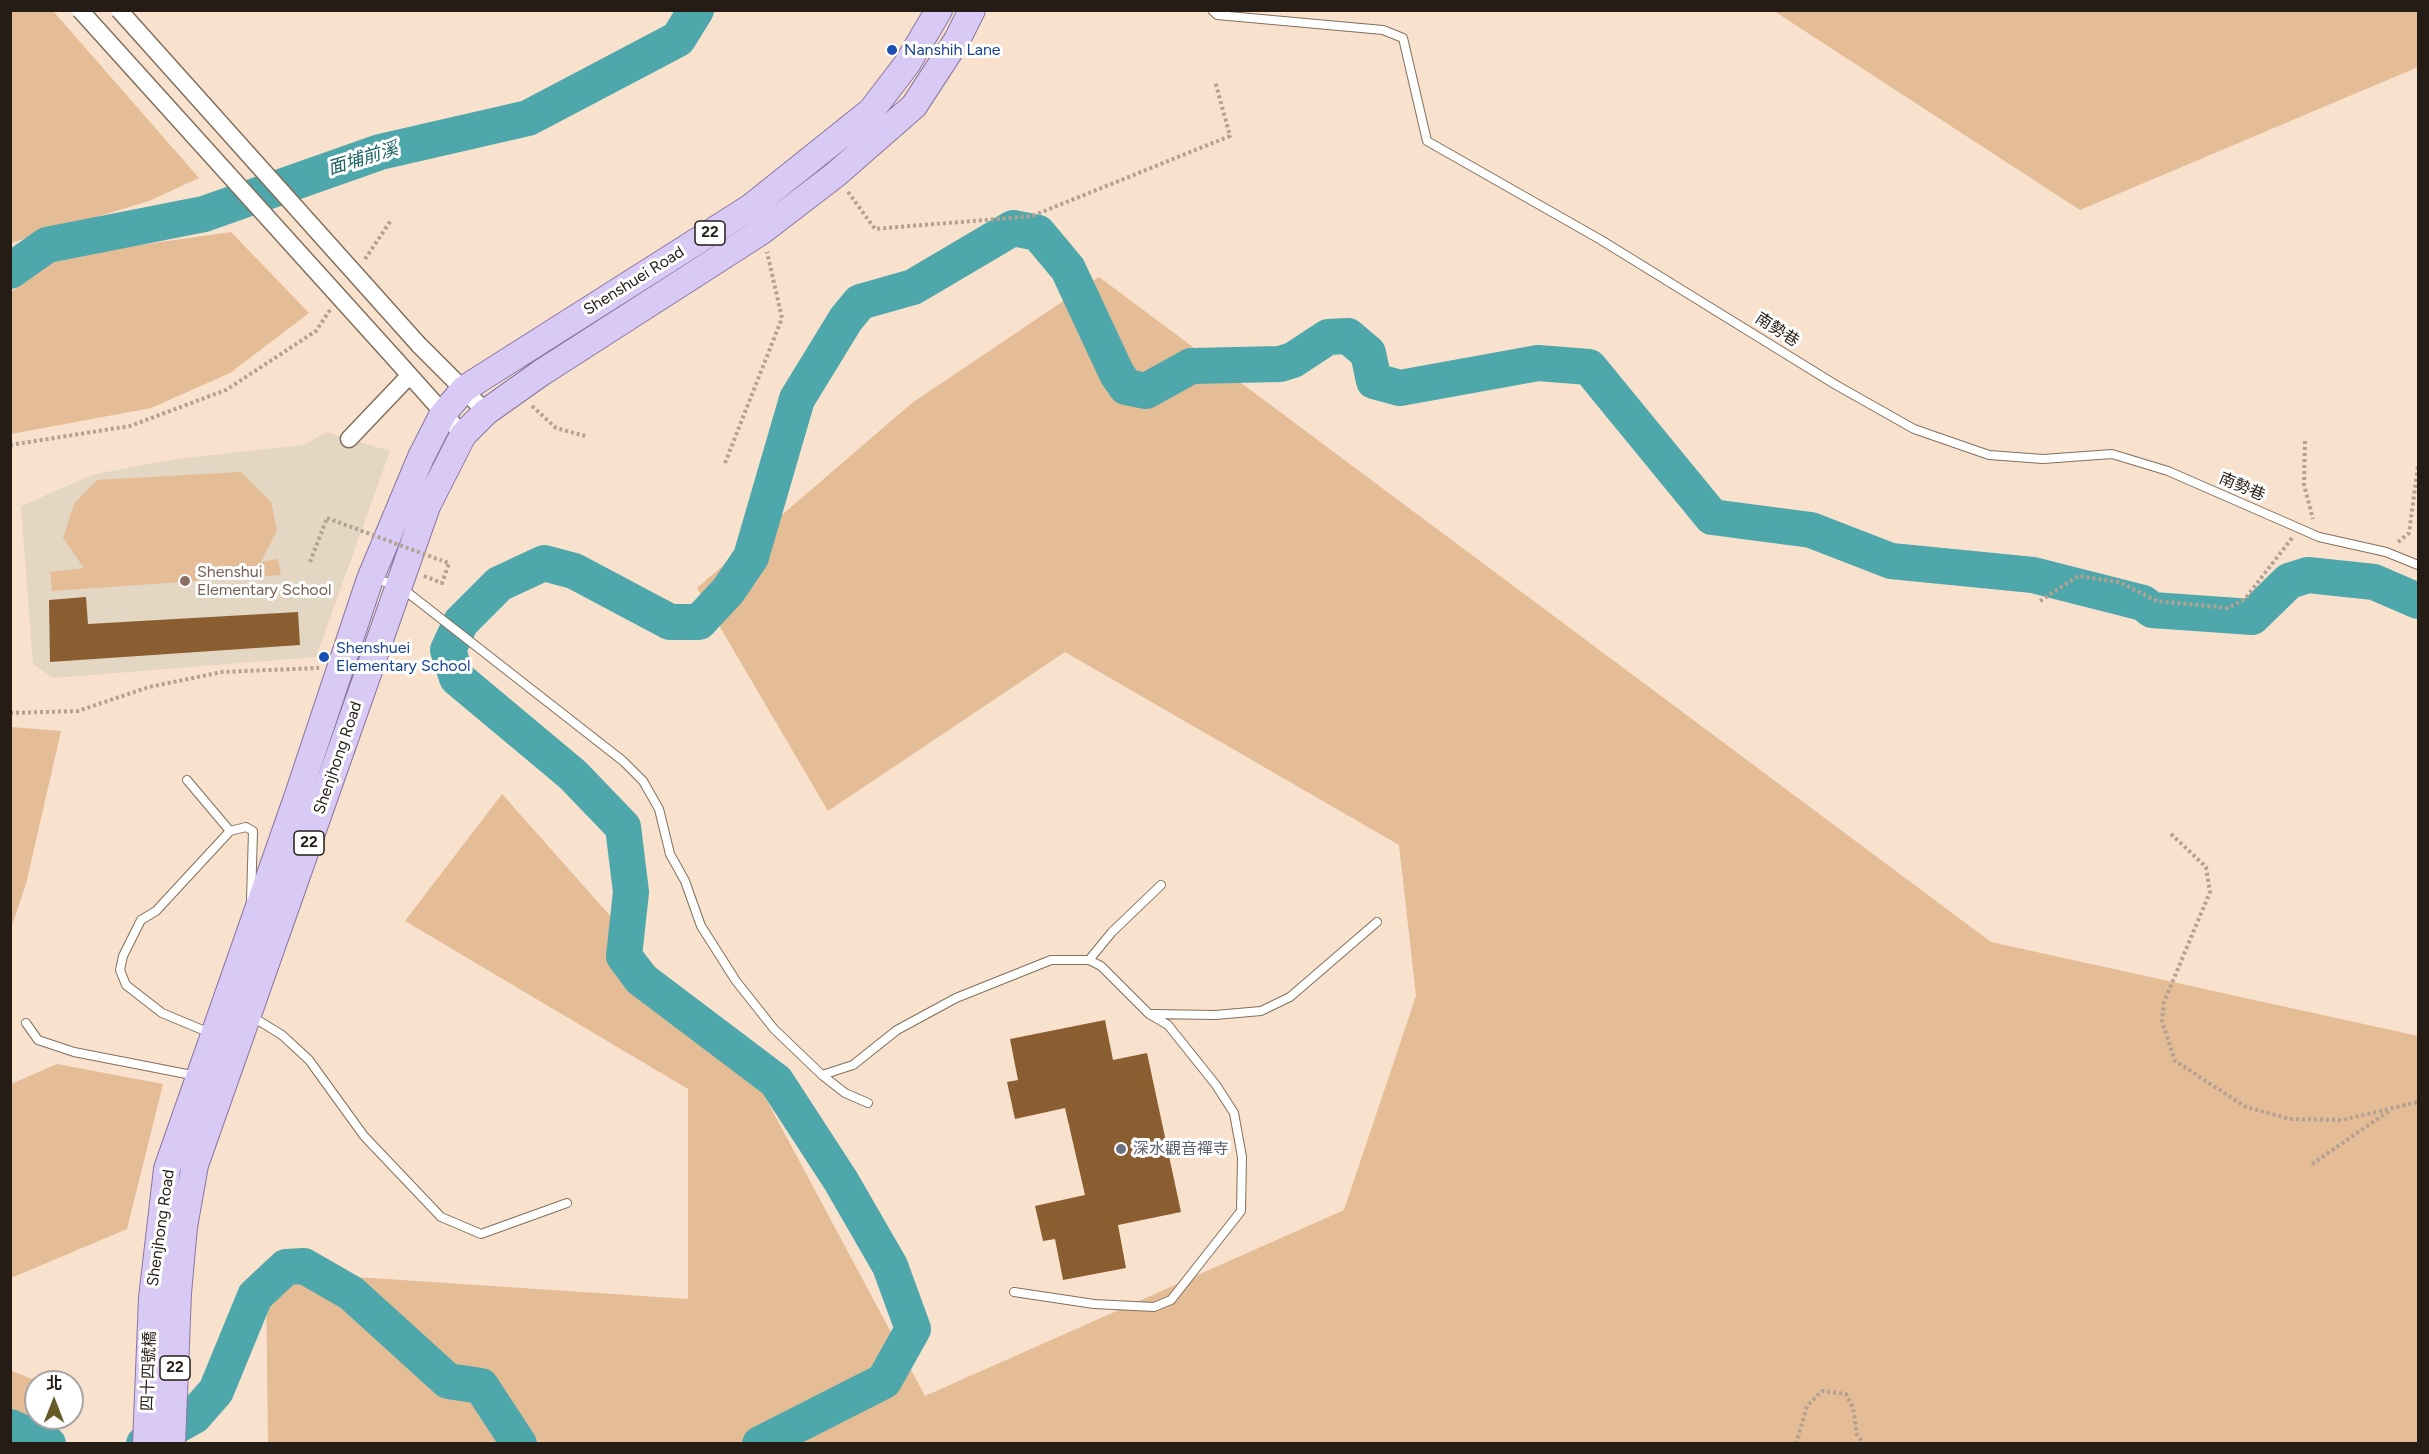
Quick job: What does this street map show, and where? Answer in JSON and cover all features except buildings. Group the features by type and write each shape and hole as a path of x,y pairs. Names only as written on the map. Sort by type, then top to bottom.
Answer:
{"main road":[{"name":"Shenshuei Road","path":"443,414 464,389 751,207 871,111 907,63 939,10"},
{"name":"Shenshuei Road","path":"486,412 516,390 762,231 835,175 914,106 957,40 972,10"},
{"name":"Shenjhong Road","path":"178,1293 184,1227 195,1165 237,1011 427,506 463,435 486,412"},
{"name":"Shenjhong Road","path":"152,1298 167,1169 213,1034 237,1011 250,934 370,579 421,457 443,414"},
{"name":"四十四號橋","path":"172,1443 178,1293"},
{"name":"四十四號橋","path":"146,1443 152,1298"}],"street":[{"path":"80,10 463,435"},
{"path":"119,10 419,345 486,412"},
{"path":"349,439 409,376"}],"lane":[{"name":"南勢巷","path":"1212,10 1217,15 1383,30 1403,38 1427,141 1611,246 1836,385 1914,429 1989,455 2043,459 2112,454 2168,471 2319,537 2386,552 2418,565"},
{"path":"370,579 398,585 623,761 643,780 659,809 670,854 685,881 701,926 736,981 774,1029 822,1075 845,1093 868,1103"},
{"path":"187,780 230,831"},
{"path":"213,1034 162,1013 126,985 120,970 123,956 141,920 156,911 230,831 246,827 253,831 250,934"},
{"path":"1089,960 1112,932 1161,885"},
{"path":"1149,1014 1215,1015 1261,1011 1290,997 1377,922"},
{"path":"822,1075 853,1065 897,1030 956,998 1051,960 1089,960 1101,966 1149,1014 1168,1025 1216,1085 1234,1113 1242,1157 1241,1211 1172,1300 1154,1307 1094,1304 1014,1292"},
{"path":"237,1011 282,1035 309,1060 364,1136 441,1217 481,1234 567,1203"},
{"path":"26,1023 38,1040 74,1052 198,1076"}],"path":[{"path":"835,175 875,229 1032,216 1230,135 1215,81"},
{"path":"360,266 392,219"},
{"path":"725,463 782,318 762,231"},
{"path":"10,445 130,426 226,390 316,331 335,303"},
{"path":"516,390 556,428 585,436"},
{"path":"2305,441 2304,485 2319,537"},
{"path":"2386,552 2409,533 2418,466"},
{"path":"310,562 327,518 449,563 442,583 424,576"},
{"path":"2040,601 2078,576 2119,582 2157,601 2228,608 2245,599 2299,528"},
{"path":"10,713 78,711 148,687 222,672 341,667"},
{"path":"2171,834 2206,867 2210,892 2164,1002 2162,1021 2175,1062 2246,1107 2290,1119 2342,1120 2418,1102"},
{"path":"2312,1164 2392,1108"},
{"path":"1796,1443 1807,1406 1822,1391 1846,1394 1853,1408 1857,1435 1864,1443"}],"shaded area":[{"path":"11,10 53,11 199,178 149,201 11,243"},
{"path":"1774,11 2418,11 2418,67 2080,210"},
{"path":"231,232 309,313 230,373 151,408 11,434 11,292 49,263 90,252"},
{"path":"1099,277 1991,942 2418,1036 2418,1443 268,1443 266,1274 371,1278 688,1299 688,1089 405,921 502,794 756,1080 925,1396 1344,1210 1416,996 1399,845 1065,652 828,811 697,588 912,403"},
{"name":"Shenshui Elementary School","path":"326,432 390,451 316,657 53,678 33,664 21,506 95,474 176,459 304,445"},
{"path":"241,472 271,502 277,530 261,562 278,559 281,575 52,591 50,572 84,568 63,538 74,504 97,480"},
{"path":"11,727 61,731 26,884 11,928"},
{"path":"57,1064 163,1084 127,1229 11,1278 11,1084"},
{"path":"10,1370 24,1376 24,1430 45,1430 44,1443 11,1443"}],"waterway":[{"name":"面埔前溪","path":"10,271 47,245 204,214 380,152 528,118 678,39 696,10"},
{"path":"760,1444 884,1381 913,1329 890,1266 841,1181 776,1081 641,979 624,956 631,892 623,827 573,775 457,678 448,650 461,622 499,584 544,563 574,571 670,622 699,622 728,591 751,557 797,399 846,319 860,302 913,287 1013,228 1038,233 1068,269 1117,374 1126,387 1146,391 1191,366 1280,364 1293,360 1328,337 1348,336 1368,353 1374,381 1400,388 1538,363 1589,367 1712,517 1811,530 1891,561 2033,575 2143,603 2152,610 2252,617 2289,581 2308,575 2374,582 2418,601"},
{"path":"144,1444 194,1416 216,1391 255,1296 286,1267 304,1266 351,1293 448,1381 481,1386 519,1444"},
{"path":"10,1427 48,1444"}],"place":[{"name":"Nanshih Lane","path":"892,50"},
{"name":"Shenshui Elementary School","path":"185,581"},
{"name":"Shenshuei Elementary School","path":"324,657"},
{"name":"深水觀音禪寺","path":"1121,1149"}]}
